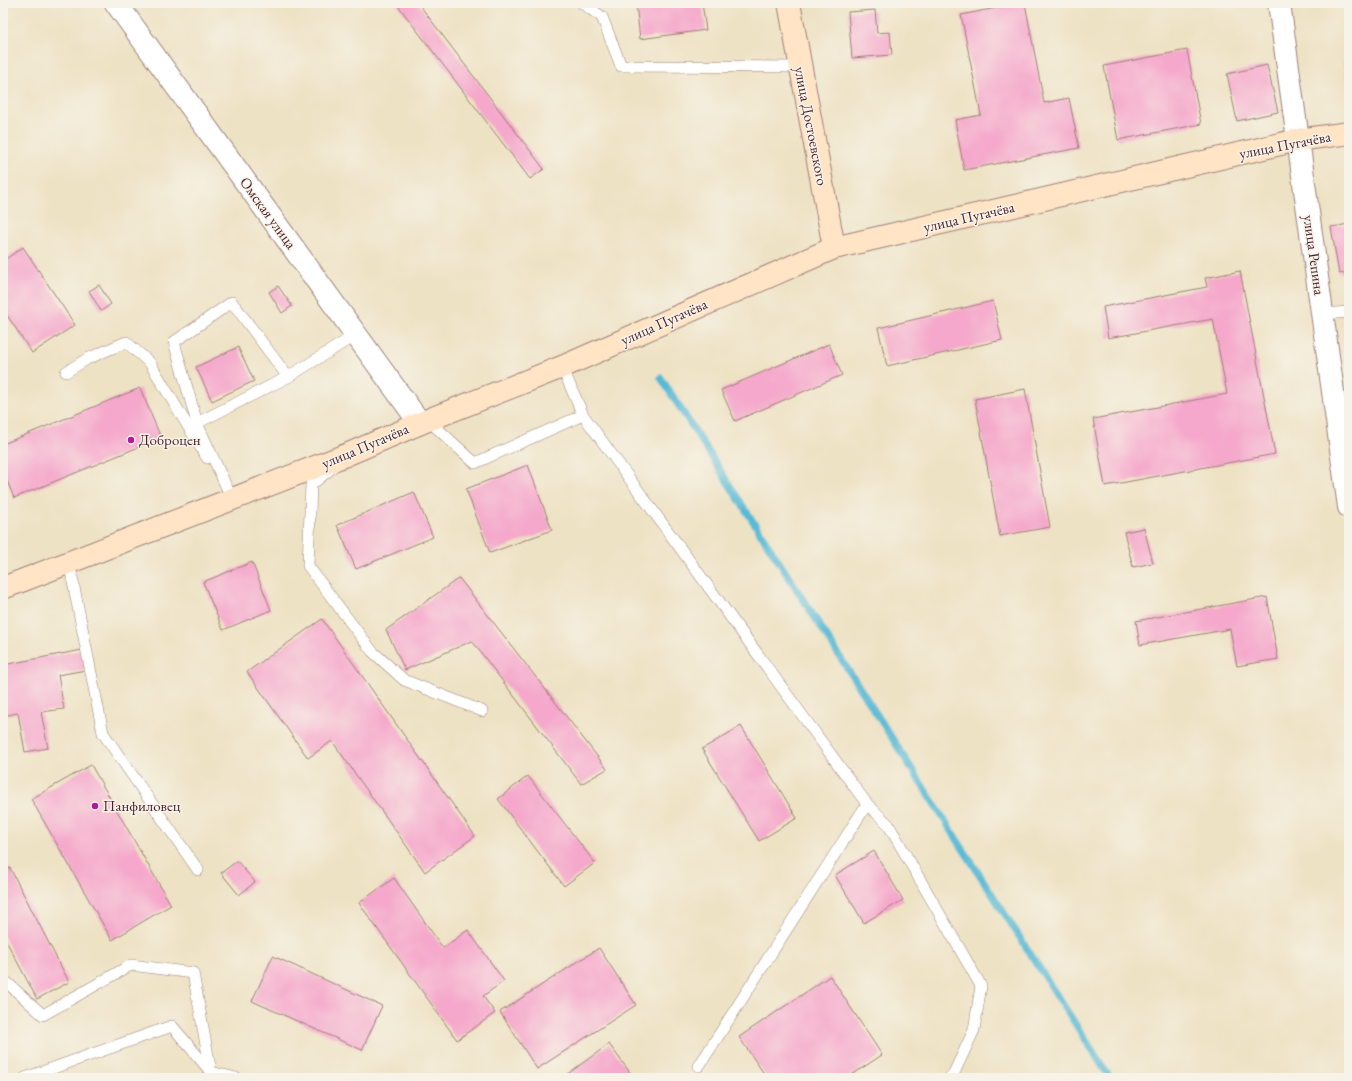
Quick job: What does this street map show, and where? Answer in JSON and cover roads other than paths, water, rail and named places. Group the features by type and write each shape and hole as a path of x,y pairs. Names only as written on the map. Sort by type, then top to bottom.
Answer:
{"main road":[{"name":"улица Достоевского","path":"789,3 834,248"},
{"name":"улица Пугачёва","path":"3,588 346,455 424,421 562,368 834,248 1298,140 1349,133"}],"street":[{"name":"Омская улица","path":"116,3 357,334 424,421"},
{"name":"улица Репина","path":"1279,3 1349,507"}],"lane":[{"path":"582,3 602,17 621,66 800,67"},
{"path":"232,499 198,423 174,342 232,302 288,377"},
{"path":"1323,314 1349,312"},
{"path":"198,423 288,377 357,334"},
{"path":"66,372 86,359 126,342 150,363 232,499"},
{"path":"562,368 583,415 866,804 888,824 981,986 974,1030 953,1075 949,1078"},
{"path":"424,421 476,463 583,415"},
{"path":"346,455 311,485 308,566 372,651 404,680 482,711"},
{"path":"69,562 103,733 198,870"},
{"path":"699,1066 866,804"},
{"path":"3,979 43,1015 131,965 193,973 213,1075"},
{"path":"25,1078 172,1026 213,1075 236,1078"}],"waterway":[{"path":"661,378 1110,1078"}],"place":[{"name":"Доброцен","path":"131,440"},
{"name":"Панфиловец","path":"95,806"}]}
